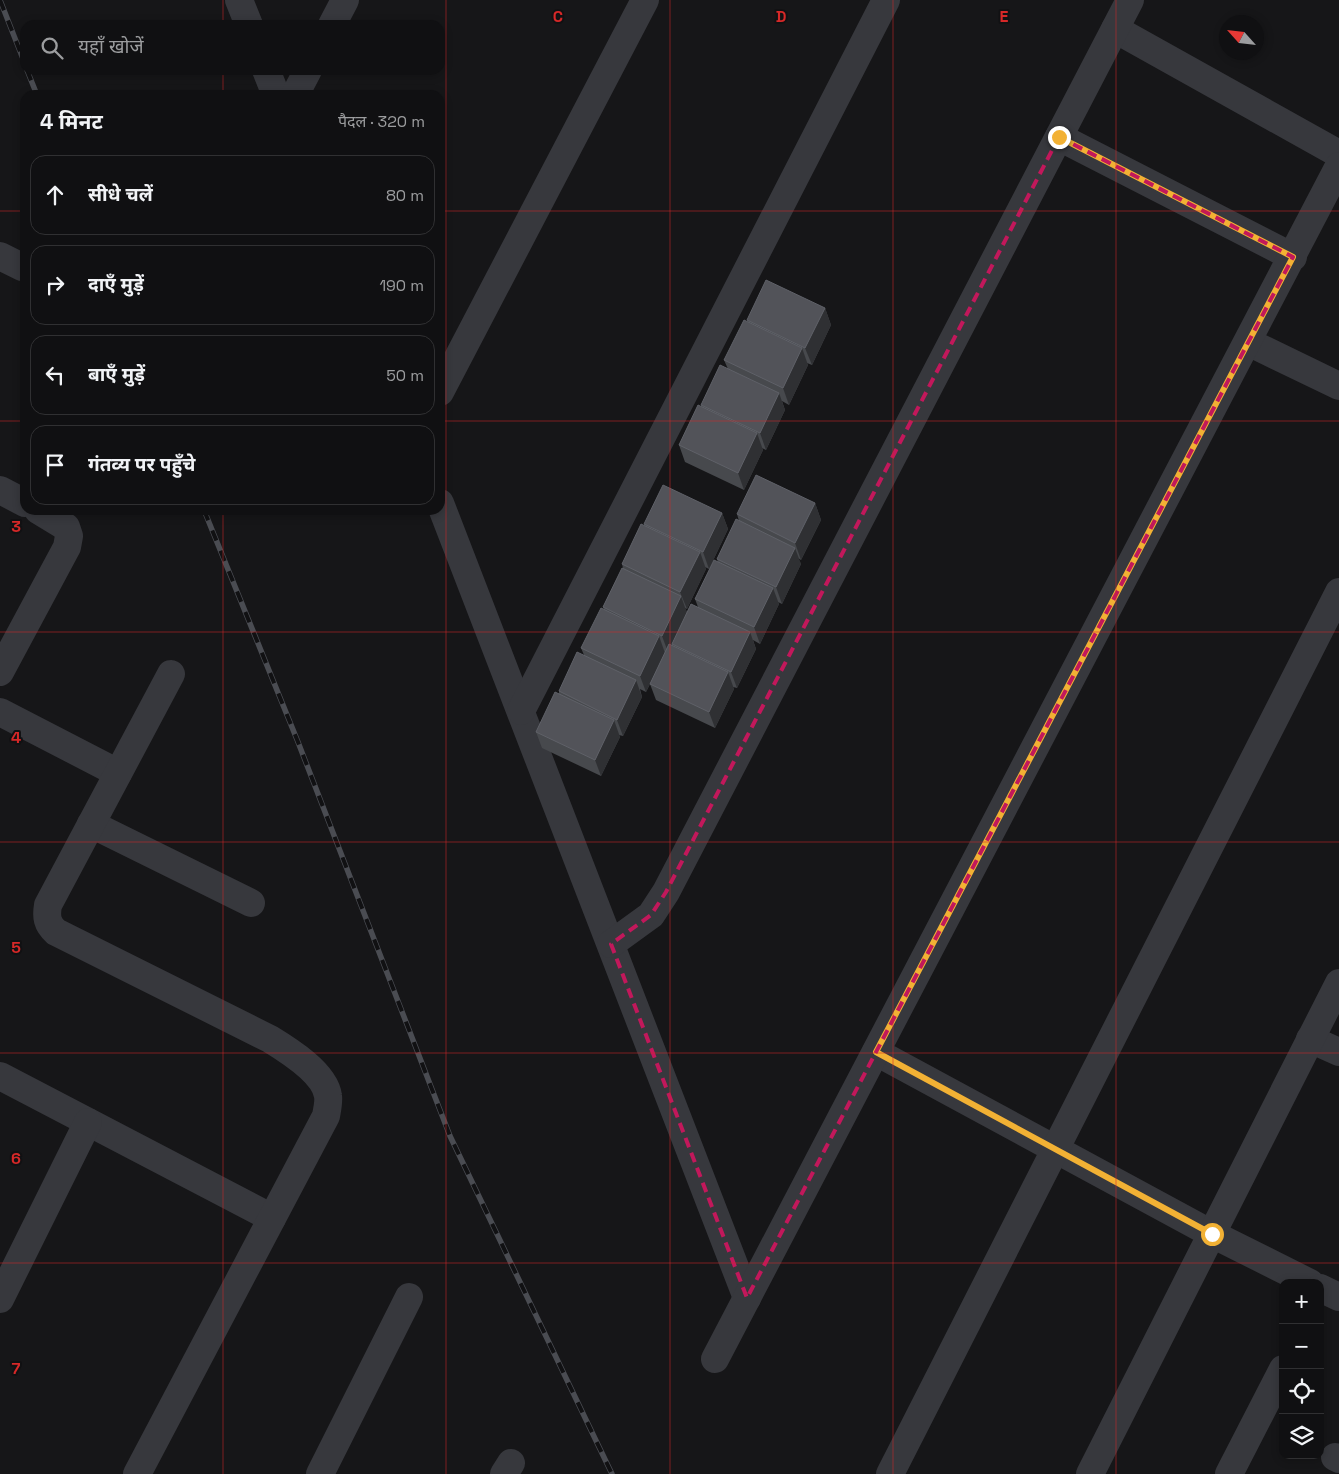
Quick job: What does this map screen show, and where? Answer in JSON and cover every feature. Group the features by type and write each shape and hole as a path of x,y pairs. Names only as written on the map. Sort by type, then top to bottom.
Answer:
{"street":[{"path":"239,0 247,20"},
{"path":"335,20 345,0"},
{"path":"445,382 645,0"},
{"path":"521,711 886,0"},
{"path":"611,944 650,915 666,892 1130,0"},
{"path":"1115,29 1339,154"},
{"path":"268,75 274,90"},
{"path":"298,90 305,75"},
{"path":"1059,137 1293,257"},
{"path":"715,1359 1339,166"},
{"path":"1248,342 1339,386"},
{"path":"0,490 20,500"},
{"path":"0,672 67,547 69,536 66,527 46,515"},
{"path":"445,515 747,1298"},
{"path":"890,1474 1339,592"},
{"path":"137,1474 326,1116 328,1096 320,1080 298,1057 270,1039 56,932 49,926 46,916 48,905 170,674"},
{"path":"0,712 118,773"},
{"path":"91,824 251,903"},
{"path":"1090,1474 1339,983"},
{"path":"1310,1039 1339,1052"},
{"path":"876,1052 1055,1150 1300,1279"},
{"path":"0,1076 272,1218"},
{"path":"2,1292 88,1122"},
{"path":"320,1474 409,1297"},
{"path":"1229,1474 1279,1377"}],"highlighted area":[{"path":"1059,137 1293,257 747,1298 611,944 651,915 666,892"}],"building":[{"path":"766,280 825,308 805,348 747,320"},
{"path":"744,320 802,348 783,388 724,360"},
{"path":"720,365 779,393 760,433 701,405"},
{"path":"698,405 757,433 738,473 679,445"},
{"path":"756,475 815,503 795,543 737,514"},
{"path":"663,485 722,513 703,552 644,524"},
{"path":"736,519 795,548 776,587 717,559"},
{"path":"641,524 700,552 680,592 622,564"},
{"path":"714,560 773,588 754,627 695,599"},
{"path":"622,568 681,596 662,636 603,607"},
{"path":"691,604 750,632 731,672 672,644"},
{"path":"601,608 659,636 640,676 581,648"},
{"path":"669,644 728,672 709,712 650,684"},
{"path":"577,652 636,680 617,720 559,691"},
{"path":"555,692 614,720 595,760 536,732"}],"railway":[{"path":"0,0 20,51"},
{"path":"29,75 35,90"},
{"path":"206,515 298,742 450,1136 612,1474"}],"route":[{"path":"1059,137 1293,257 876,1052 1212,1234"}]}
